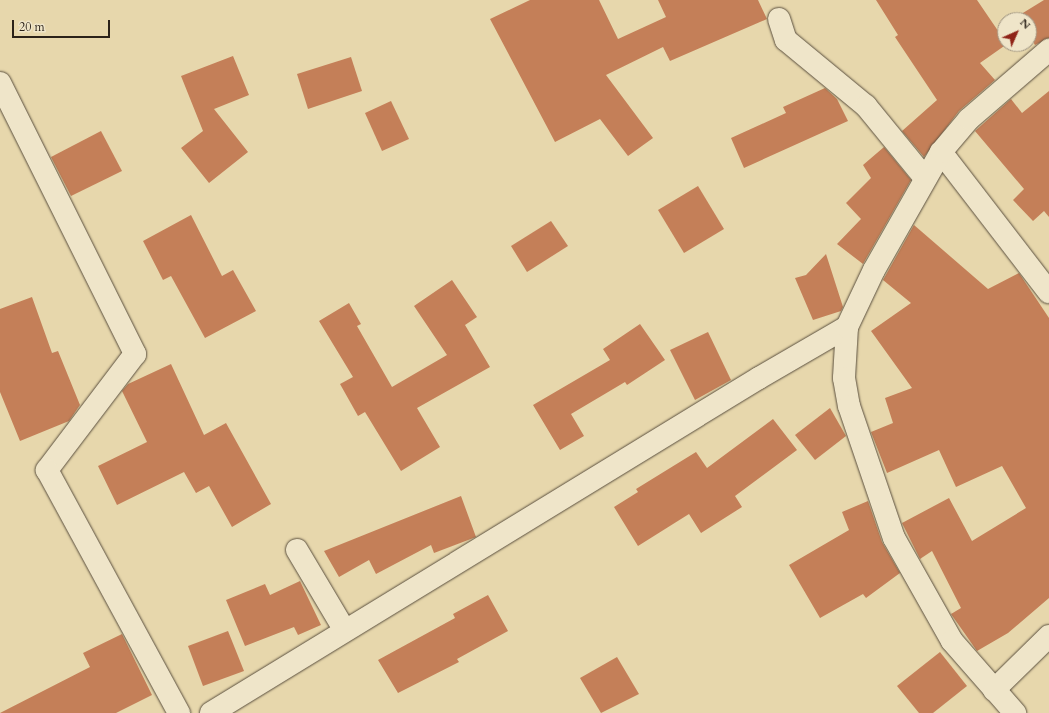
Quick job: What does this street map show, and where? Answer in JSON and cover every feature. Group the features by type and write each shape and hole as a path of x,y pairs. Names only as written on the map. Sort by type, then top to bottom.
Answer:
{"street":[{"path":"779,19 786,40 866,106 925,178"},
{"path":"1015,713 952,641 894,538 849,406 844,378 847,327 925,178 941,152 969,119 1049,50"},
{"path":"0,83 135,354 47,470 179,713"},
{"path":"941,152 1049,292"},
{"path":"211,713 344,629 847,327"},
{"path":"297,550 344,629"},
{"path":"994,690 1049,636"}],"building":[{"path":"530,0 599,0 618,39 666,17 658,0 758,0 767,19 670,61 663,47 606,75 653,138 628,156 600,119 555,142 490,19"},
{"path":"876,0 977,0 997,29 997,51 980,63 995,80 959,111 924,157 902,131 937,100 895,37 898,35"},
{"path":"1044,0 1049,0 1049,38 1037,44 1037,12 1024,12"},
{"path":"233,56 249,95 214,109 248,152 209,183 181,148 203,131 181,76"},
{"path":"351,57 362,91 308,109 297,74"},
{"path":"825,88 837,99 848,121 744,168 731,138 786,113 783,107"},
{"path":"1049,91 1049,217 1044,211 1033,221 1013,200 1024,189 975,131 1011,99 1022,113"},
{"path":"391,101 409,139 382,151 365,113"},
{"path":"101,131 122,171 71,196 51,157"},
{"path":"884,147 911,180 863,264 837,244 861,219 846,203 871,178 863,165"},
{"path":"698,186 724,229 684,253 658,210"},
{"path":"191,215 222,276 233,270 256,311 205,338 171,276 163,280 143,241"},
{"path":"551,221 568,246 527,272 511,246"},
{"path":"914,225 988,289 1019,273 1049,318 1049,598 1008,633 977,651 951,614 961,608 932,551 920,559 902,523 949,498 972,541 1026,508 1002,466 956,487 939,450 887,473 871,432 893,423 885,398 912,388 871,331 911,303 883,280"},
{"path":"826,254 843,307 841,311 813,320 795,278 806,275"},
{"path":"452,280 477,317 465,325 490,367 417,408 440,447 401,471 365,412 358,416 340,384 353,377 319,321 349,303 361,324 357,326 392,387 447,355 414,306"},
{"path":"32,297 52,353 58,351 80,405 69,421 20,441 0,392 0,309"},
{"path":"640,324 665,360 627,385 625,382 571,414 584,436 560,450 533,405 610,360 603,349"},
{"path":"708,332 731,380 695,400 670,350"},
{"path":"171,364 204,435 226,423 271,504 232,527 209,486 196,493 184,472 117,505 98,466 147,442 122,391 128,384"},
{"path":"830,408 846,436 815,460 795,435"},
{"path":"773,419 797,450 735,496 742,507 701,533 689,514 638,546 614,507 638,492 636,489 696,452 707,468"},
{"path":"461,496 476,537 434,553 431,545 376,574 369,560 339,577 324,551"},
{"path":"868,501 882,542 900,573 866,598 863,594 820,618 789,565 849,530 842,512"},
{"path":"300,581 321,625 298,635 294,627 245,646 226,600 265,584 270,595"},
{"path":"488,595 508,631 457,659 459,662 398,693 378,660 455,618 453,614"},
{"path":"228,631 244,671 203,686 188,646"},
{"path":"122,634 152,695 116,713 0,713 90,667 83,653"},
{"path":"940,652 967,686 933,713 919,713 897,686"},
{"path":"617,657 639,694 601,713 580,678"}]}
